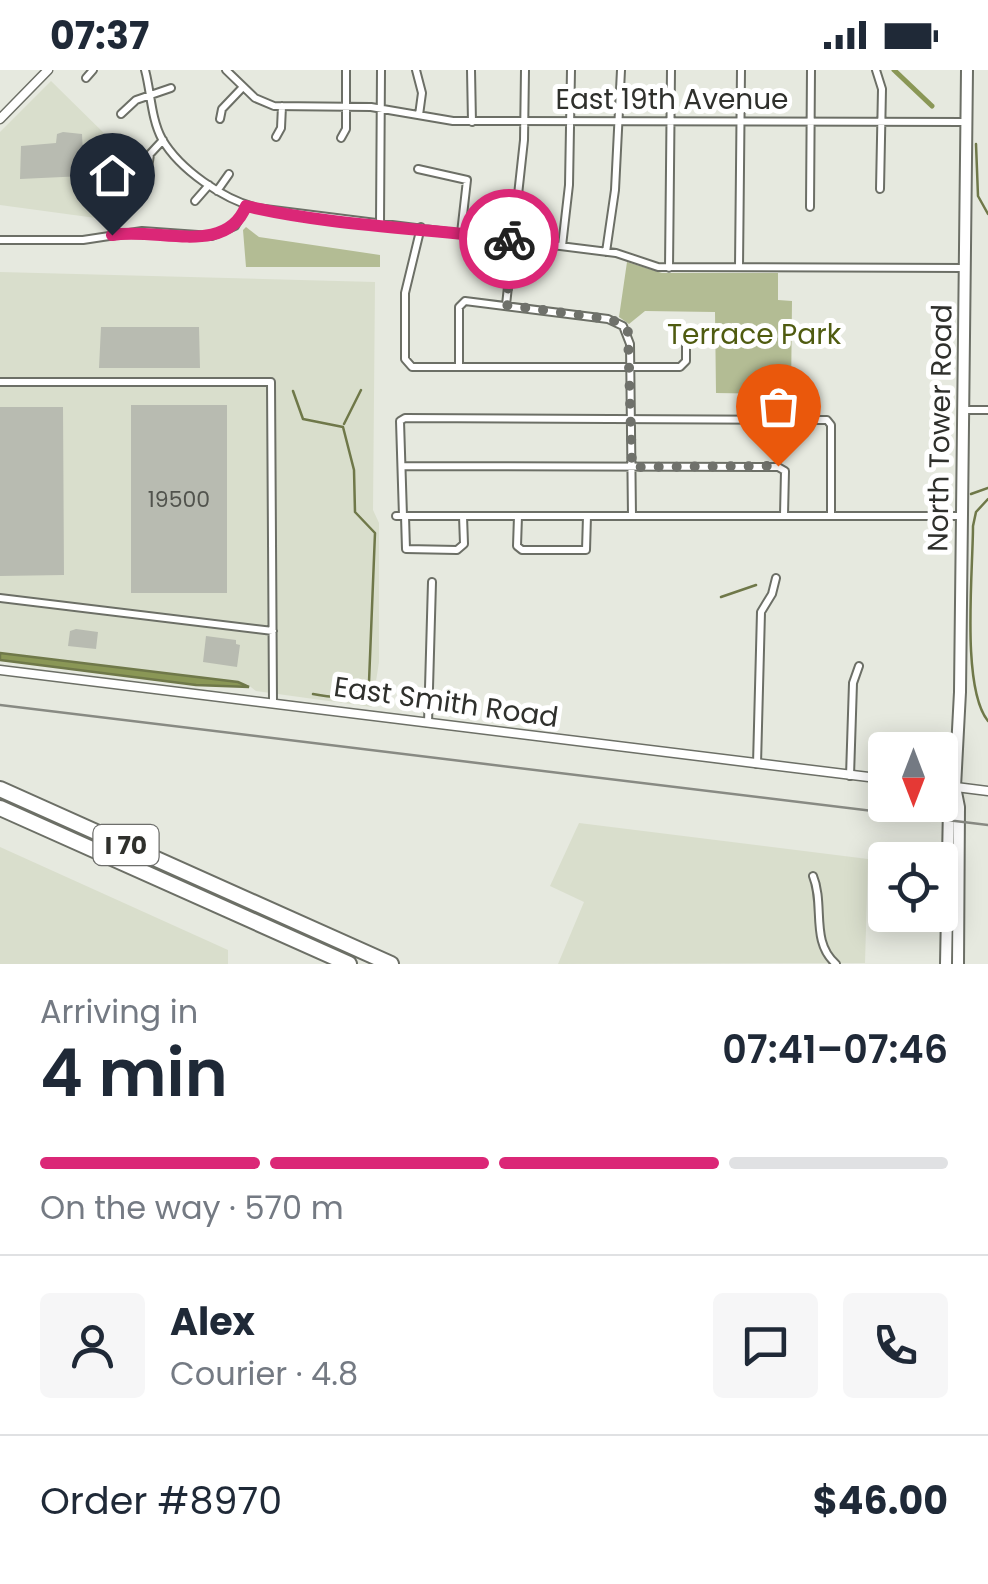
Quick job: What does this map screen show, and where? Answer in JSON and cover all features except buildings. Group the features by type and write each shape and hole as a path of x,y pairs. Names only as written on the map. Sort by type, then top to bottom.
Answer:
{"highway":[{"name":"I 70","path":"0,789 391,964"},
{"name":"I 70","path":"0,808 349,964"}],"main road":[{"name":"North Tower Road","path":"958,746 967,70"},
{"name":"North Tower Road","path":"958,801 958,964"},
{"name":"North Tower Road","path":"946,964 948,822"}],"street":[{"path":"0,120 48,70"},
{"path":"86,78 93,70"},
{"path":"145,70 163,140 208,184 246,206 606,252 669,268 964,268"},
{"path":"226,70 258,100 282,106 281,128 276,138"},
{"path":"341,138 346,128 346,70"},
{"path":"380,224 381,70"},
{"path":"416,70 422,93 419,115"},
{"path":"471,70 472,122"},
{"path":"506,305 526,123 525,70"},
{"path":"562,246 571,122 570,70"},
{"path":"606,252 615,190 621,70"},
{"path":"669,268 670,70"},
{"path":"739,267 741,70"},
{"path":"810,70 810,207"},
{"path":"876,70 882,83 880,190"},
{"path":"121,114 132,102 170,88"},
{"path":"220,118 222,109 243,88"},
{"name":"East 19th Avenue","path":"282,106 381,108 472,122 966,122"},
{"path":"146,191 150,154 163,140"},
{"path":"418,170 467,180 461,232"},
{"path":"217,190 228,174"},
{"path":"195,201 208,184"},
{"path":"0,240 83,240 142,231 212,236 235,226 246,206"},
{"path":"420,227 405,292 406,362 412,367 683,366 686,339"},
{"path":"459,367 461,302 620,323 630,337 632,516"},
{"path":"0,382 271,382 272,701"},
{"path":"964,410 988,410"},
{"path":"463,516 463,548 406,548 400,422 405,418 827,420 831,425 831,515"},
{"path":"402,466 778,466 784,471 784,515"},
{"path":"402,516 962,516"},
{"path":"518,516 518,550 582,550 588,546 586,516"},
{"path":"757,764 761,612 776,578"},
{"path":"428,723 432,582"},
{"path":"0,598 273,632"},
{"path":"850,776 853,684 859,666"},
{"name":"East Smith Road","path":"0,670 868,778"},
{"path":"958,787 988,791"},
{"path":"813,876 822,944 836,964"}],"shaded area":[{"path":"51,81 114,143 125,169 118,221 0,205 0,132"},
{"path":"0,272 375,282 373,510 379,523 379,662 372,707 256,691 247,684 0,653"},
{"path":"0,653 238,682 249,687 196,685 0,660"},
{"path":"579,823 868,859 865,963 558,964 584,902 550,886"},
{"path":"0,847 228,950 228,964 0,964"}],"green space":[{"path":"246,227 259,237 380,255 380,267 246,267"},
{"name":"Terrace Park","path":"627,262 662,273 778,273 778,300 792,301 791,394 716,393 715,312 645,311 629,324 619,317"}],"waterway":[{"path":"894,70 932,106"},
{"path":"976,144 978,196 988,214"},
{"path":"344,424 361,390"},
{"path":"293,391 303,419 343,427 354,470 355,512 375,533 369,682 351,695 313,694"},
{"path":"971,494 988,488"},
{"path":"988,499 976,512 973,526 970,628 974,683 988,721"},
{"path":"721,597 756,585"}],"railway":[{"path":"0,705 988,825"}],"way so far":[{"path":"509,239 514,240 506,305 608,319 620,323 628,332 632,467 778,466"}],"route":[{"path":"112,235 142,231 212,236 235,226 246,206 363,224 509,239"}]}
